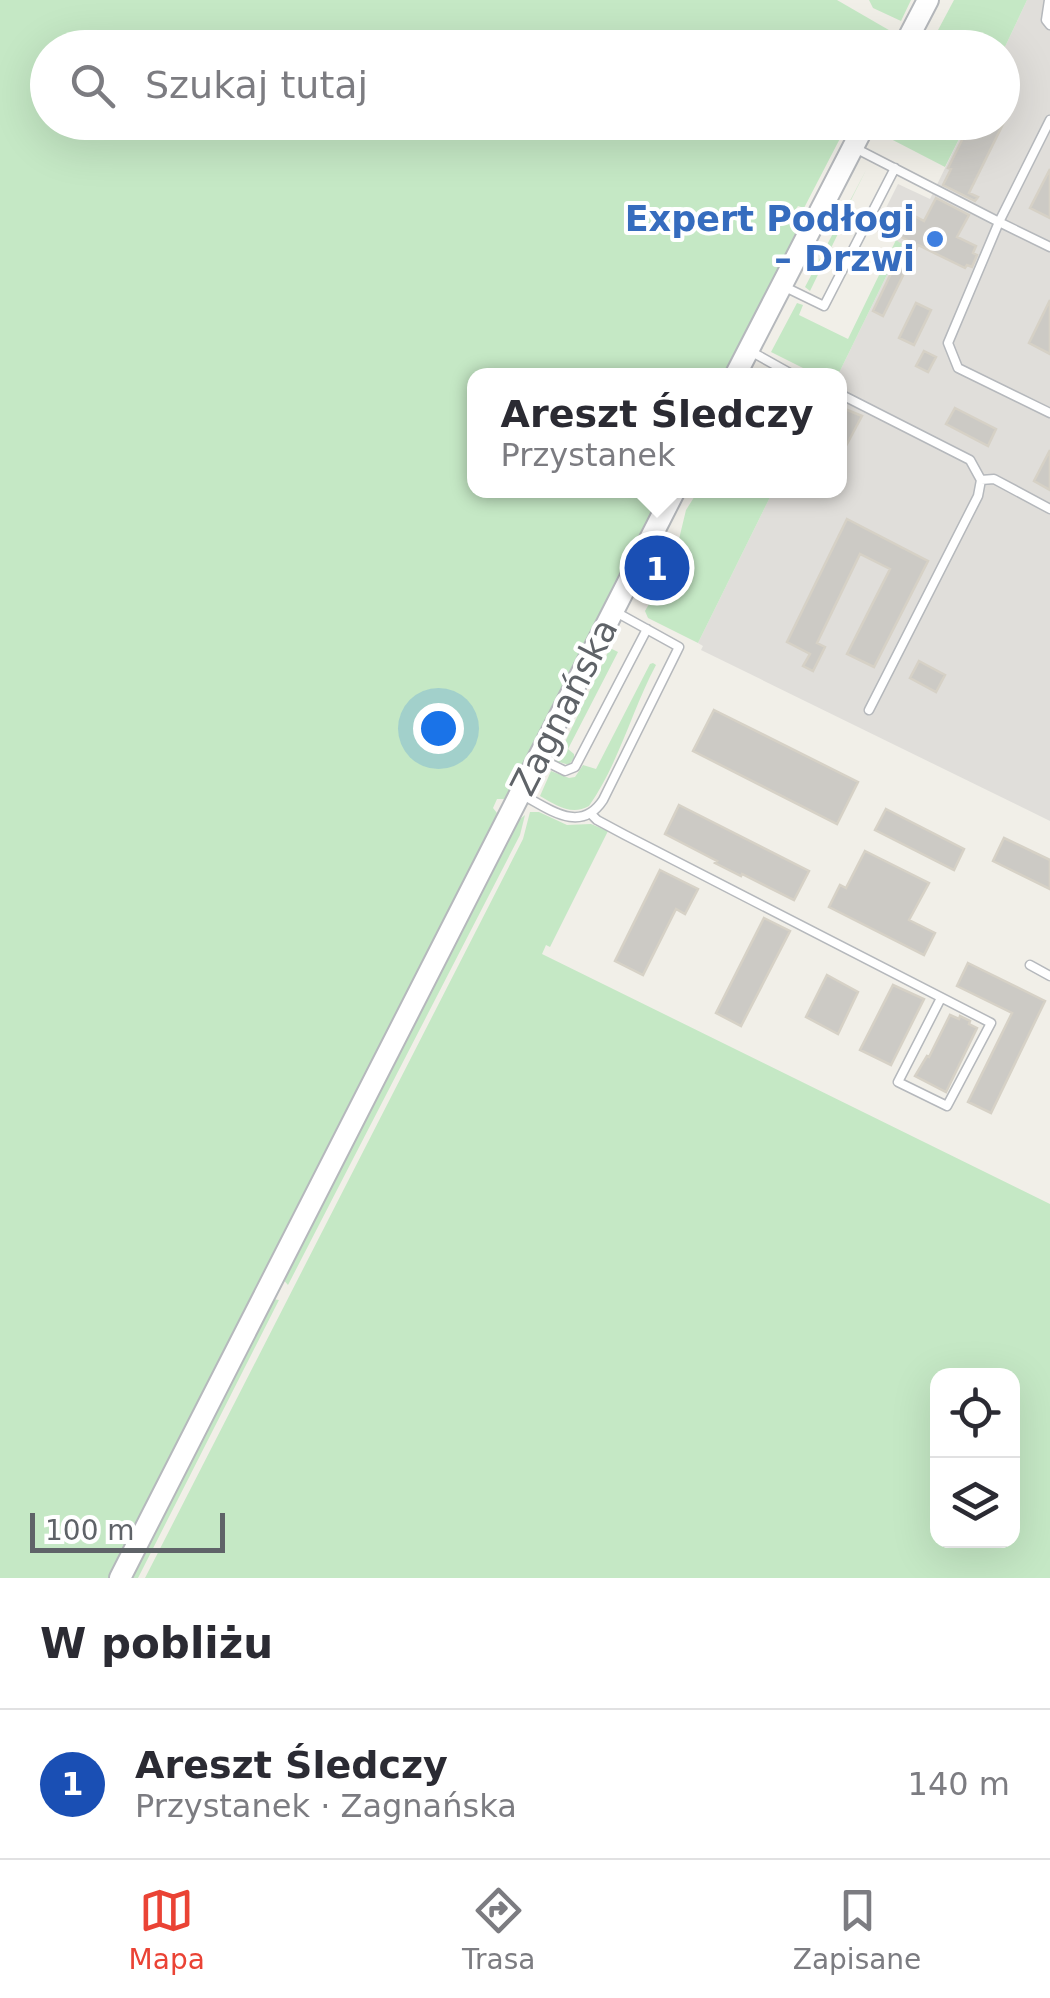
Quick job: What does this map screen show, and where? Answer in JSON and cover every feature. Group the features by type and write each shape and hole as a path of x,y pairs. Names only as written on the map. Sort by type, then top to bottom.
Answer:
{"street":[{"path":"913,30 928,0"},
{"path":"739,368 857,140"},
{"name":"Zagnańska","path":"120,1578 672,498"}],"lane":[{"path":"1049,0 1046,20 1050,25"},
{"path":"1050,120 999,222 948,343 958,368 1050,412"},
{"path":"1040,141 1050,146"},
{"path":"853,147 1050,247"},
{"path":"781,285 824,306 894,168"},
{"path":"748,350 781,368"},
{"path":"847,398 970,460 982,480 978,496 869,710"},
{"path":"982,480 994,479 1050,509"},
{"path":"521,794 567,817 578,818 591,814 603,800 679,647 613,611"},
{"path":"539,758 565,771 575,767 646,629"},
{"path":"591,814 990,1023 947,1106 898,1082 941,998"},
{"path":"1030,965 1050,976"}],"shaded area":[{"path":"1027,0 1050,0 1050,821 701,650 703,646 698,643 770,498 847,498 847,368 841,368 902,244 875,230 898,184 930,199 959,140 1020,140 1020,30 1013,30"}],"green space":[{"path":"0,0 837,0 889,30 30,30 30,140 839,140 804,208 798,206 793,213 803,222 727,368 467,368 467,498 664,498 507,795 497,799 493,808 497,813 495,820 470,879 112,1578 0,1578"},
{"path":"869,0 911,0 901,21 873,8"},
{"path":"954,0 1027,0 1013,30 938,30"},
{"path":"893,140 958,140 945,167"},
{"path":"866,170 851,200 854,201 810,291 805,287"},
{"path":"896,240 902,244 841,368 803,368 771,352 797,303 803,305 799,315 848,339"},
{"path":"694,498 770,498 698,643 648,618 645,611 674,560 686,510"},
{"path":"610,648 618,652 568,749 574,758 569,765 556,761"},
{"path":"653,663 656,665 617,754 589,806 570,810 540,796 551,771 569,778 575,777 583,765 596,769"},
{"path":"530,812 567,825 591,824 608,831 550,947 546,945 542,954 1050,1204 1050,1578 145,1578 523,839"},
{"path":"525,815 520,835 288,1285 281,1277 489,870"},
{"path":"272,1299 279,1300 138,1578 127,1578"}],"building":[{"path":"962,140 995,140 969,193 978,197 975,201 943,185 951,169 948,168"},
{"path":"1050,169 1050,218 1030,208"},
{"path":"936,198 969,215 957,237 976,246 972,267 965,268 918,245 883,316 873,311 907,240 894,233 891,217 902,216 905,211 924,221"},
{"path":"1050,300 1050,354 1029,343"},
{"path":"916,303 931,310 914,345 899,338"},
{"path":"924,351 936,357 928,372 916,366"},
{"path":"955,408 996,429 988,446 946,424"},
{"path":"847,410 862,416 847,444"},
{"path":"1050,450 1050,490 1034,481"},
{"path":"847,519 928,561 874,667 847,654 890,569 860,554 817,643 825,647 813,671 803,666 810,654 787,642"},
{"path":"919,661 945,675 936,692 910,678"},
{"path":"714,710 858,782 837,824 693,751"},
{"path":"679,805 809,871 794,900 715,863 665,834"},
{"path":"886,809 964,849 954,870 875,830"},
{"path":"1004,838 1050,860 1050,889 993,861"},
{"path":"865,851 929,883 909,920 935,933 924,955 829,907 840,885 846,888"},
{"path":"660,870 698,889 685,914 676,909 643,975 615,961"},
{"path":"764,918 790,931 741,1026 716,1013"},
{"path":"968,963 1045,1001 991,1113 968,1102 1012,1013 957,986"},
{"path":"827,975 858,992 838,1034 806,1017"},
{"path":"893,985 924,999 891,1065 860,1050"},
{"path":"950,1015 959,1019 960,1016 977,1028 946,1092 915,1076"}],"place":[{"name":"Expert Podłogi – Drzwi","path":"935,239"},
{"name":"Areszt Śledczy","path":"657,568"}]}
